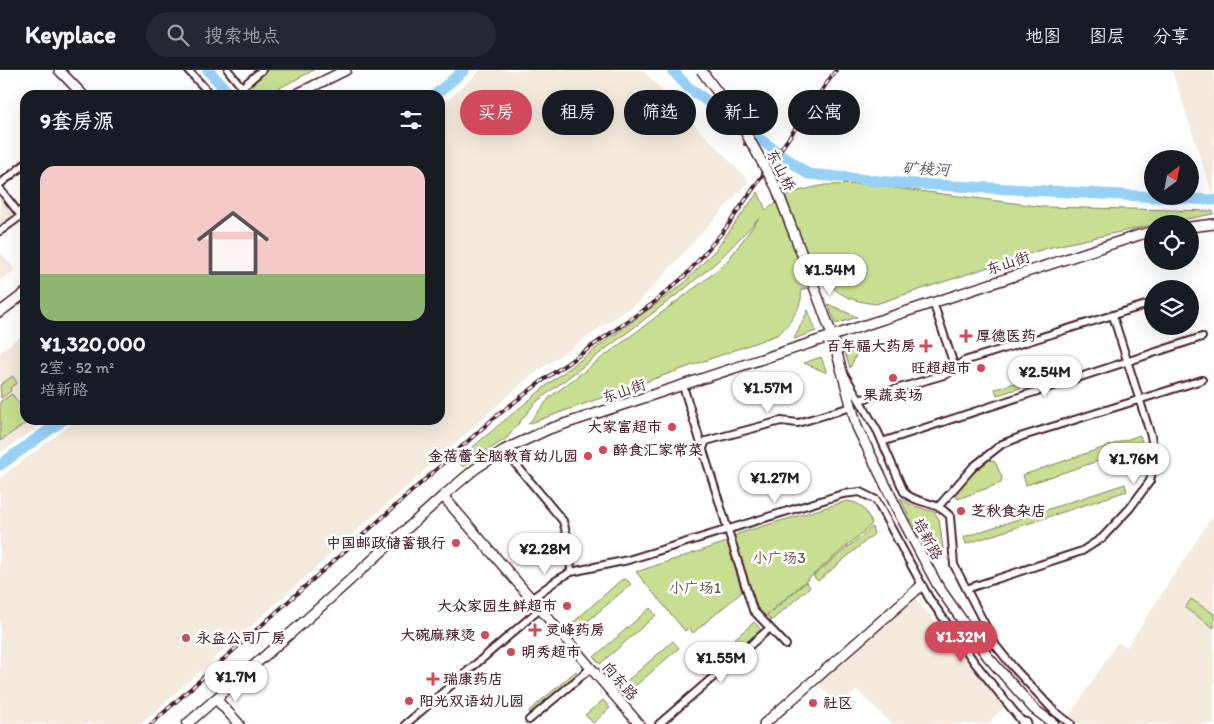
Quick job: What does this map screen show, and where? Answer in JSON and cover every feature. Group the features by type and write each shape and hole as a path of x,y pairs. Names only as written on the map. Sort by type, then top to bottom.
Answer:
{"main road":[{"path":"59,70 78,90"},
{"name":"东山桥","path":"701,70 739,121 776,187 832,335"},
{"path":"305,90 342,71"},
{"path":"1199,225 1214,224"},
{"name":"东山街","path":"187,724 307,619 442,496 475,469 504,450 549,429 1144,234"},
{"path":"0,312 20,296"},
{"name":"培新路","path":"832,335 857,427 938,586 988,657 1034,709 1054,724"},
{"name":"向东路","path":"442,496 639,724"},
{"path":"764,724 921,586"},
{"path":"216,699 239,724"}],"street":[{"path":"188,70 206,90"},
{"path":"228,70 244,90"},
{"path":"242,87 262,70"},
{"path":"0,184 20,168"},
{"path":"0,189 20,212"},
{"path":"0,231 20,217"},
{"path":"933,302 955,368"},
{"path":"859,400 948,374 964,361 1144,306"},
{"path":"966,589 1076,554 1102,538 1130,508 1150,481 1155,459 1151,436 1112,316"},
{"path":"882,442 1127,360 1202,337"},
{"path":"840,367 882,442 904,492 909,496 939,506 950,516 954,565 996,646 1013,667 1062,718 1071,724"},
{"path":"939,506 973,467 1002,444 1140,398 1202,380"},
{"path":"683,386 753,610 786,645"},
{"path":"702,448 706,441 781,421 798,423 851,407"},
{"path":"504,450 563,521 569,543 571,572"},
{"path":"531,599 571,572 628,560 843,494 860,492 876,500 921,586 975,663 1024,724"},
{"path":"406,724 540,609"},
{"path":"659,724 770,628"},
{"path":"529,720 590,668"}],"shaded area":[{"path":"481,70 642,70 661,90 624,90 624,135 696,135 696,126 749,181 641,300 529,377 141,724 0,724 0,478 70,425 445,425 445,102"},
{"path":"1172,70 1214,70 1214,193 1212,193"},
{"path":"0,191 17,212 0,224"},
{"path":"0,252 15,270 0,280"},
{"path":"20,337 20,425 41,425 0,453 0,352"},
{"path":"1212,517 1214,518 1214,724 1079,724 1069,717 1118,642 1127,647"},
{"path":"915,598 1006,704 988,724 892,724 857,690 839,706 818,684"}],"green space":[{"path":"266,70 314,70 276,90 247,90 244,86"},
{"path":"864,184 1045,207 1213,211 1213,214 1199,217 1199,215 1144,215 1144,227 1047,248 876,304 849,298 826,282 801,290 800,302 795,315 777,335 528,424 550,397 709,277 729,259 759,218 719,260 687,287 535,403 507,438 463,467 457,460 552,381 683,284 717,248 758,192 766,210 793,192 825,185"},
{"path":"828,304 857,317 836,324"},
{"path":"808,310 816,331 794,339"},
{"path":"864,339 850,368 843,347"},
{"path":"821,357 827,373 804,363"},
{"path":"13,376 17,383 10,388 11,391 1,398 0,385"},
{"path":"1035,377 1037,383 997,395 995,389"},
{"path":"12,394 20,405 20,425 23,425 0,441 0,402"},
{"path":"1140,435 1143,446 1026,485 1023,475"},
{"path":"988,459 995,462 1002,477 1001,483 958,499 954,495 955,492"},
{"path":"1125,484 1127,491 966,544 964,537"},
{"path":"900,498 909,504 934,512 939,519 944,555 932,561"},
{"name":"小广场3","path":"847,501 857,503 862,507 872,523 870,526 765,616 757,607 734,537 737,534"},
{"path":"872,527 874,534 818,581 813,576"},
{"name":"小广场1","path":"727,542 742,592 693,633 689,628 685,631 636,572"},
{"path":"626,579 631,584 574,633 568,627 621,580"},
{"path":"806,582 810,587 771,621 767,615"},
{"path":"1191,599 1214,614 1214,628 1185,608"},
{"path":"650,608 656,615 600,664 594,657"},
{"path":"754,622 761,630 718,667 711,659"},
{"path":"673,641 679,648 626,694 620,687"},
{"path":"576,671 579,675 532,715 529,711"},
{"path":"603,700 610,708 593,723 585,715"}],"waterway":[{"path":"208,70 226,90"},
{"name":"矿棱河","path":"441,90 464,70"},
{"name":"矿棱河","path":"672,70 689,88 808,174 899,183 1214,200"},
{"name":"矿棱河","path":"0,465 56,425"}],"railway":[{"path":"151,724 495,417 542,381 651,305 686,275 726,228 836,70"},
{"path":"745,144 751,135"}],"place":[{"name":"厚德医药","path":"966,336"},
{"name":"百年福大药房","path":"926,346"},
{"name":"旺超超市","path":"981,368"},
{"name":"果蔬卖场","path":"893,378"},
{"name":"大家富超市","path":"672,427"},
{"name":"醉食汇家常菜","path":"603,450"},
{"name":"金蓓蕾全脑教育幼儿园","path":"588,456"},
{"name":"芝秋食杂店","path":"961,511"},
{"name":"中国邮政储蓄银行","path":"456,543"},
{"name":"大众家园生鲜超市","path":"567,606"},
{"name":"灵峰药房","path":"535,630"},
{"name":"大碗麻辣烫","path":"485,635"},
{"name":"永益公司厂房","path":"186,638"},
{"name":"明秀超市","path":"511,652"},
{"name":"瑞康药店","path":"433,679"},
{"name":"阳光双语幼儿园","path":"409,701"},
{"name":"社区","path":"813,703"}]}
